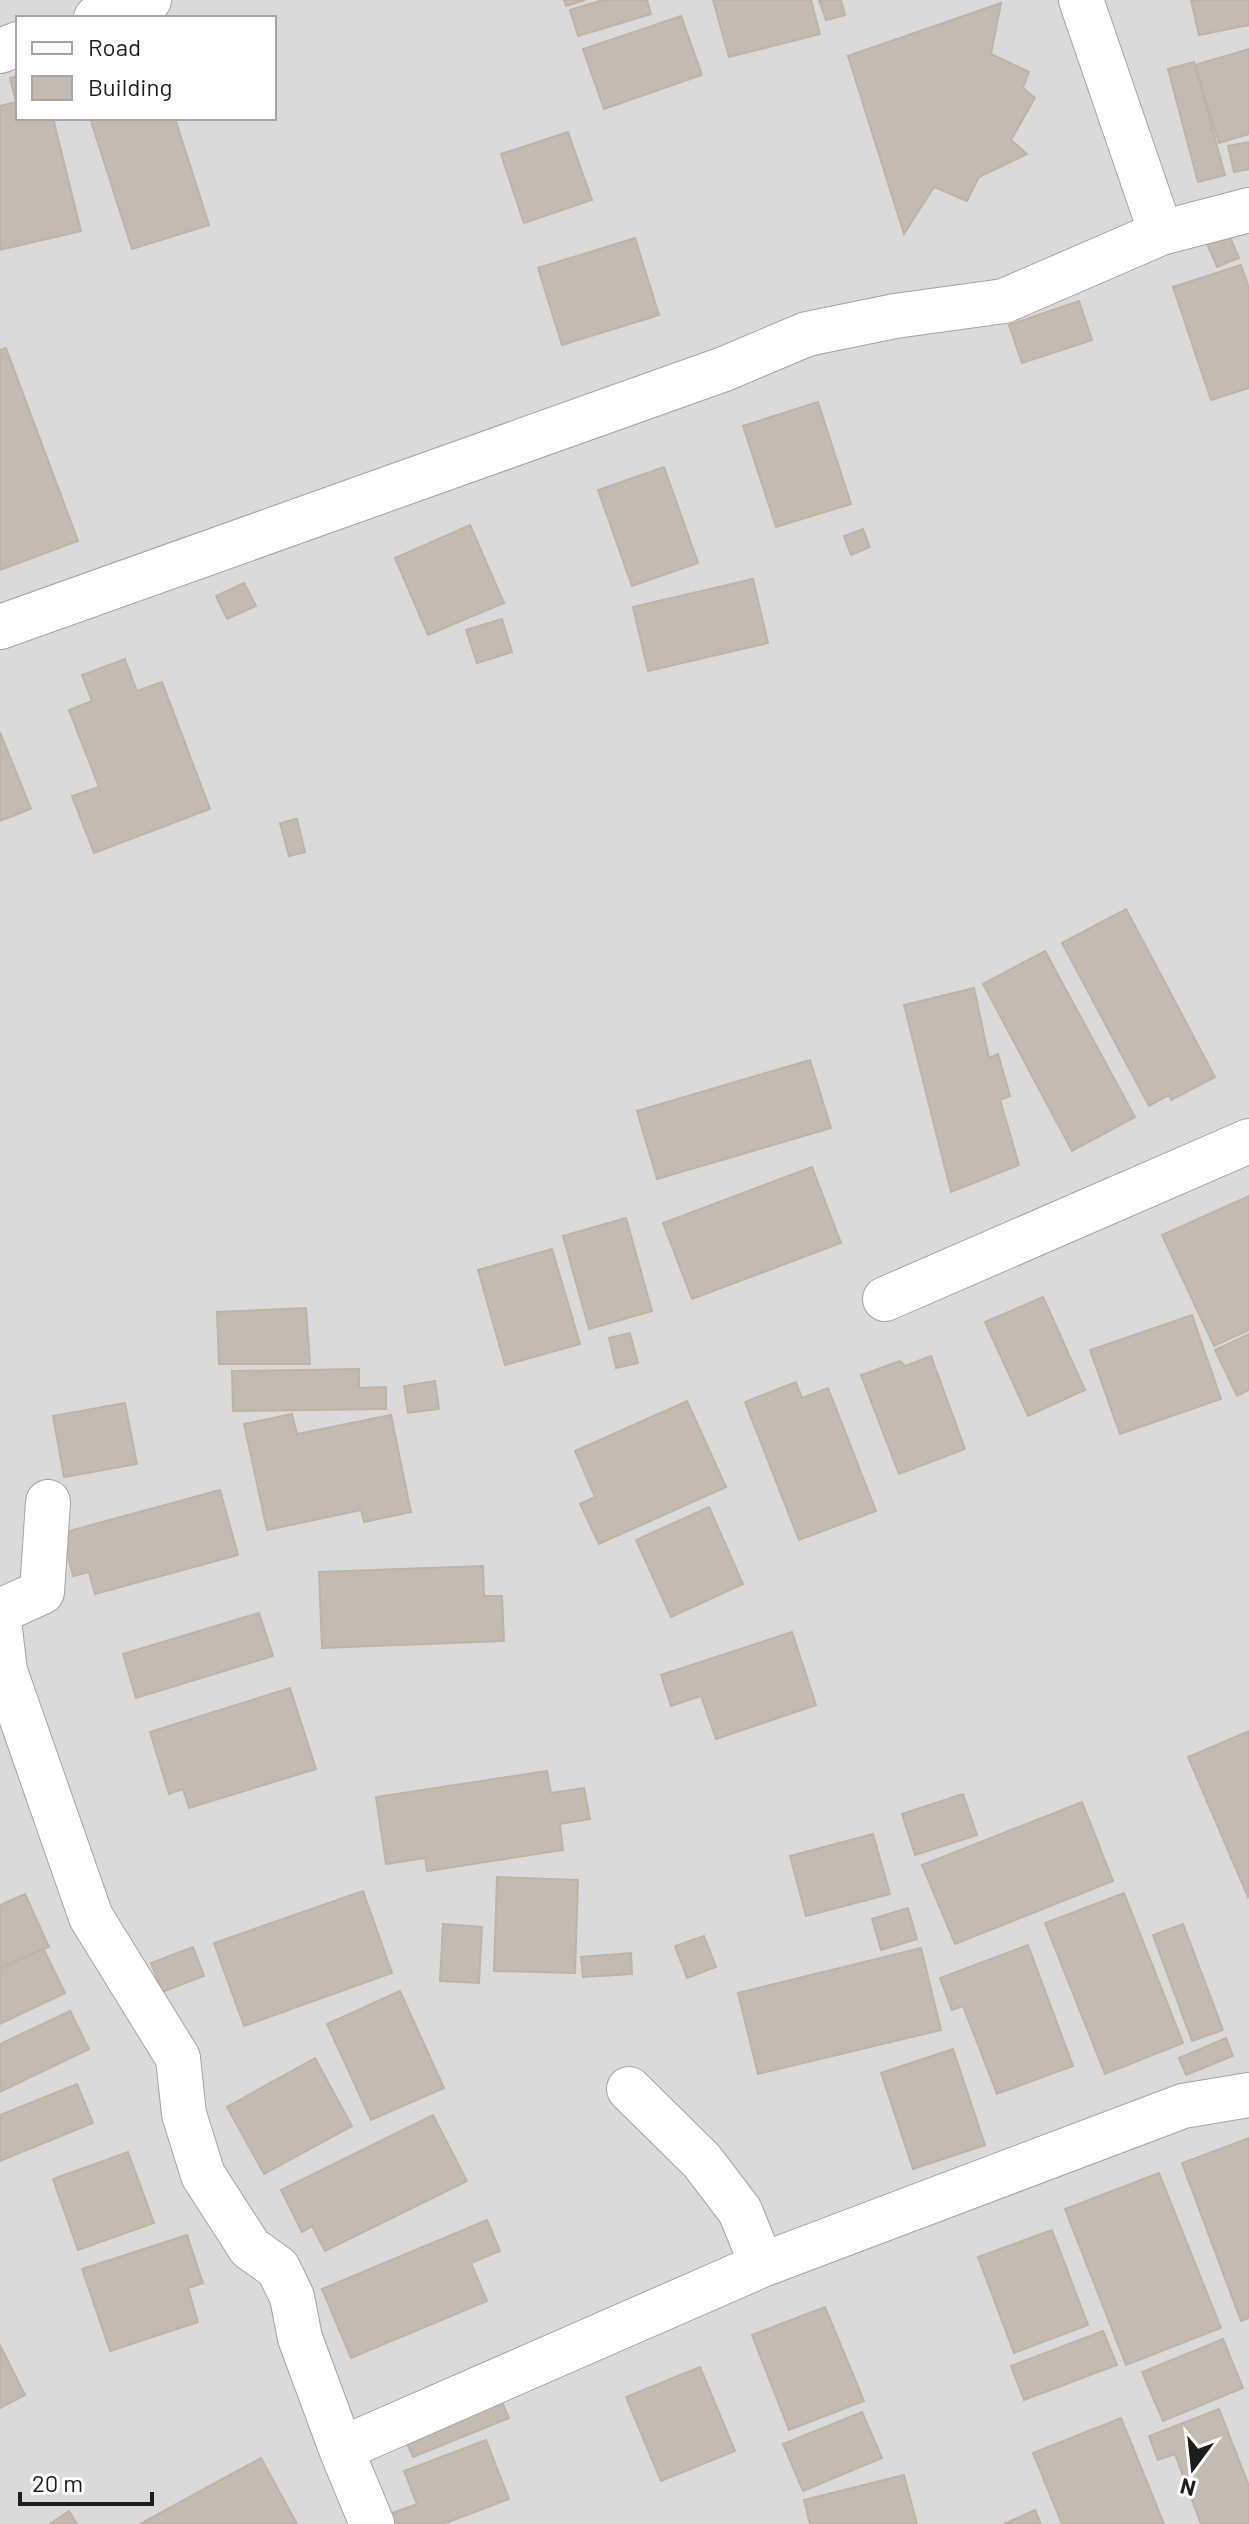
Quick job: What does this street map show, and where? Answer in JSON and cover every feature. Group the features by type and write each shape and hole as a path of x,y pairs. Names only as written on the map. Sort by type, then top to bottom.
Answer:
{"street":[{"path":"102,16 149,0"},
{"path":"1081,0 1161,233"},
{"path":"0,627 724,369 807,334 895,316 1004,301 1161,233 1249,210"},
{"path":"885,1299 1249,1141"},
{"path":"0,1611 42,1592 48,1502"},
{"path":"0,1629 5,1671 91,1917 178,2058 184,2114 203,2175 250,2248 278,2268 292,2297 300,2338 372,2524"},
{"path":"629,2089 702,2161 740,2211 762,2265"},
{"path":"341,2449 762,2265 1183,2106 1249,2095"}],"shaded area":[{"path":"0,0 1249,0 1249,2524 0,2524"}],"building":[{"path":"564,0 585,0 566,6"},
{"path":"603,0 647,0 651,14 578,36 570,10"},
{"path":"713,0 811,0 820,34 729,57"},
{"path":"819,0 841,0 845,15 826,20"},
{"path":"1191,0 1249,0 1249,25 1199,35"},
{"path":"1001,3 991,54 1029,72 1023,88 1035,98 1011,140 1027,154 979,177 967,201 934,187 904,234 848,56"},
{"path":"681,16 702,75 604,109 583,49"},
{"path":"1249,49 1249,134 1219,143 1195,65"},
{"path":"1194,62 1225,175 1198,182 1168,69"},
{"path":"16,76 16,102 10,78"},
{"path":"16,102 16,120 53,120 81,231 0,250 0,106"},
{"path":"91,120 176,120 209,225 132,249"},
{"path":"568,132 592,200 524,223 501,154"},
{"path":"1249,142 1249,169 1234,172 1228,146"},
{"path":"1227,230 1239,258 1217,267 1205,239"},
{"path":"635,238 659,315 562,345 538,268"},
{"path":"1241,265 1249,288 1249,388 1211,400 1173,287"},
{"path":"1079,301 1092,340 1022,363 1009,325"},
{"path":"6,348 78,541 0,570 0,350"},
{"path":"818,402 851,504 776,527 743,426"},
{"path":"664,467 698,563 632,586 598,490"},
{"path":"470,525 504,603 428,635 395,558"},
{"path":"863,529 870,547 851,555 844,536"},
{"path":"753,579 768,643 648,671 633,607"},
{"path":"244,583 256,606 227,619 216,596"},
{"path":"502,619 512,652 477,663 466,630"},
{"path":"125,659 137,691 162,682 210,809 94,853 72,796 99,787 69,710 92,701 82,675"},
{"path":"0,732 31,809 0,821"},
{"path":"297,819 305,852 289,856 280,823"},
{"path":"1126,909 1215,1077 1171,1100 1169,1095 1149,1106 1062,943"},
{"path":"1045,951 1135,1117 1072,1151 983,984"},
{"path":"974,988 989,1058 998,1054 1010,1096 1000,1100 1019,1165 951,1192 904,1005"},
{"path":"810,1060 831,1128 657,1179 637,1111"},
{"path":"812,1167 841,1243 692,1299 663,1223"},
{"path":"1249,1196 1249,1330 1214,1346 1162,1235"},
{"path":"626,1218 652,1311 589,1329 563,1236"},
{"path":"552,1249 580,1344 505,1365 478,1270"},
{"path":"1043,1297 1085,1390 1028,1416 985,1322"},
{"path":"306,1308 310,1364 219,1364 217,1312"},
{"path":"1192,1315 1221,1399 1120,1434 1090,1350"},
{"path":"630,1333 638,1363 616,1368 609,1338"},
{"path":"1249,1334 1249,1390 1237,1396 1215,1350"},
{"path":"931,1356 965,1449 899,1474 861,1375 900,1361 905,1366"},
{"path":"359,1369 359,1388 386,1387 386,1409 233,1411 232,1371"},
{"path":"435,1381 439,1409 408,1413 404,1386"},
{"path":"796,1382 802,1398 828,1388 876,1511 799,1540 745,1402"},
{"path":"687,1401 726,1487 599,1544 580,1504 595,1497 575,1451"},
{"path":"125,1403 137,1464 64,1477 53,1416"},
{"path":"292,1414 297,1434 391,1415 411,1512 364,1522 361,1510 267,1530 244,1424"},
{"path":"220,1490 238,1555 95,1594 89,1572 73,1576 62,1533"},
{"path":"709,1507 743,1584 671,1617 636,1540"},
{"path":"483,1566 484,1596 502,1596 504,1641 322,1648 319,1572"},
{"path":"259,1613 273,1656 136,1698 123,1654"},
{"path":"792,1632 816,1705 716,1739 701,1696 671,1706 661,1675"},
{"path":"290,1688 316,1769 189,1808 183,1789 169,1794 150,1732"},
{"path":"1249,1731 1249,1896 1248,1897 1188,1757"},
{"path":"547,1771 551,1793 584,1788 590,1819 560,1824 563,1850 427,1871 425,1858 386,1864 376,1797"},
{"path":"963,1794 977,1835 915,1855 902,1814"},
{"path":"1082,1802 1113,1881 955,1944 922,1865"},
{"path":"873,1834 890,1894 806,1916 790,1856"},
{"path":"497,1877 578,1880 575,1973 494,1971"},
{"path":"363,1891 392,1973 244,2026 214,1943"},
{"path":"1124,1893 1183,2043 1105,2074 1045,1923"},
{"path":"25,1894 49,1947 0,1968 0,1905"},
{"path":"908,1908 917,1939 881,1950 872,1919"},
{"path":"443,1924 482,1927 479,1983 440,1981"},
{"path":"1183,1924 1223,2030 1192,2041 1153,1935"},
{"path":"704,1936 716,1967 687,1978 675,1946"},
{"path":"1028,1945 1073,2066 997,2094 963,2006 952,2010 940,1978"},
{"path":"193,1947 204,1976 162,1992 151,1963"},
{"path":"43,1948 65,1993 0,2024 0,1969"},
{"path":"921,1948 941,2030 758,2074 738,1993"},
{"path":"631,1953 632,1974 583,1977 581,1957"},
{"path":"400,1991 444,2088 371,2120 327,2024"},
{"path":"70,2011 89,2049 0,2092 0,2044"},
{"path":"1226,2038 1233,2056 1186,2075 1179,2058"},
{"path":"953,2049 985,2145 913,2169 881,2073"},
{"path":"315,2058 352,2126 264,2174 227,2107"},
{"path":"77,2084 93,2123 0,2161 0,2115"},
{"path":"433,2115 467,2181 325,2251 312,2226 302,2232 281,2190"},
{"path":"1249,2138 1249,2318 1241,2321 1182,2163"},
{"path":"128,2152 154,2223 78,2250 53,2179"},
{"path":"1159,2173 1221,2328 1126,2365 1065,2209"},
{"path":"487,2220 500,2251 471,2263 487,2301 351,2358 322,2289"},
{"path":"1052,2230 1088,2325 1014,2353 978,2257"},
{"path":"187,2235 203,2283 188,2288 198,2322 110,2351 82,2269"},
{"path":"825,2307 864,2401 789,2430 752,2335"},
{"path":"1103,2331 1117,2365 1024,2400 1011,2366"},
{"path":"1223,2339 1243,2388 1163,2421 1142,2372"},
{"path":"0,2345 25,2395 0,2408"},
{"path":"700,2367 735,2451 661,2481 626,2397"},
{"path":"499,2396 509,2418 413,2457 404,2437"},
{"path":"1219,2409 1249,2486 1249,2524 1201,2524 1175,2454 1158,2460 1149,2436"},
{"path":"862,2412 882,2458 803,2491 783,2444"},
{"path":"1121,2418 1164,2524 1062,2524 1033,2453"},
{"path":"486,2440 509,2499 443,2524 391,2524 387,2515 417,2504 404,2471"},
{"path":"261,2458 297,2524 140,2524"},
{"path":"904,2475 917,2524 810,2524 804,2500"},
{"path":"1035,2510 1041,2524 1004,2524"},
{"path":"69,2511 77,2524 50,2524"}]}
